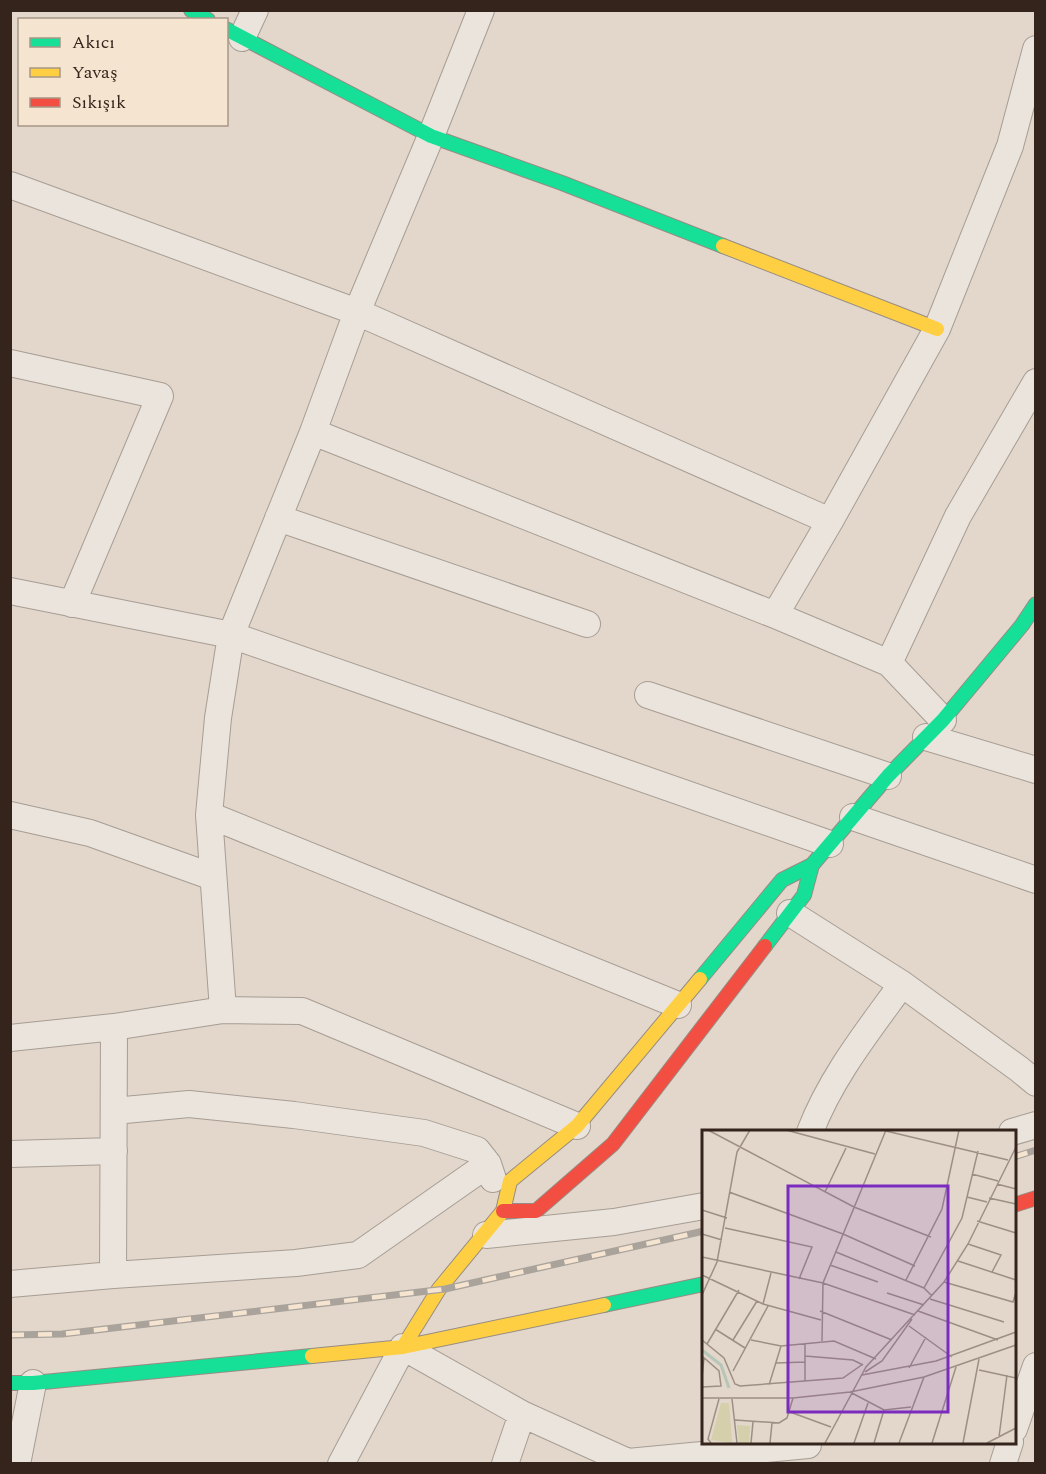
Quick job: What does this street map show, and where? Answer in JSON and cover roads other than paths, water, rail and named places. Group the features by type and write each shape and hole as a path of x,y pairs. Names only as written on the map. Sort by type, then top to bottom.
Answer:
{"street":[{"path":"191,10 205,18"},
{"path":"255,10 234,34 431,136 562,183 938,329"},
{"path":"223,1010 209,815 218,718 231,635 313,432 357,312 481,10"},
{"path":"775,615 938,329 1010,146 1035,49"},
{"path":"10,185 357,312 830,521"},
{"path":"10,363 160,396 72,604"},
{"path":"889,663 958,516 1035,382"},
{"path":"313,432 775,615 889,663 935,729 1035,771"},
{"path":"278,518 587,624"},
{"path":"10,591 231,635 830,844"},
{"path":"341,1464 403,1347 439,1289 486,1235 503,1211 510,1181 577,1126 782,880 812,865 888,776 935,729 1031,619"},
{"path":"648,695 888,776"},
{"path":"10,814 90,833 213,877"},
{"path":"209,815 678,1005"},
{"path":"853,816 1035,880"},
{"path":"503,1211 536,1211 613,1144 804,895 812,865"},
{"path":"790,914 902,984 1035,1083"},
{"path":"811,1130 819,1109 854,1049 902,984"},
{"path":"10,1038 114,1027 223,1010 302,1011 577,1126"},
{"path":"113,1275 114,1027"},
{"path":"114,1111 189,1104 294,1114 424,1133 477,1150 488,1164 503,1211"},
{"path":"1016,1131 1035,1125"},
{"path":"10,1154 114,1151"},
{"path":"10,1284 296,1263 358,1255 488,1164"},
{"path":"1016,1204 1035,1198"},
{"path":"486,1235 614,1222 702,1206"},
{"path":"17,1464 22,1383 403,1347 702,1284"},
{"path":"403,1347 522,1414 627,1463 806,1450"},
{"path":"1016,1423 1035,1366"},
{"path":"505,1464 522,1414"},
{"path":"1003,1464 1010,1444"}],"railway":[{"path":"1016,1156 1036,1150"},
{"path":"10,1335 62,1334 445,1289 702,1231"}]}
